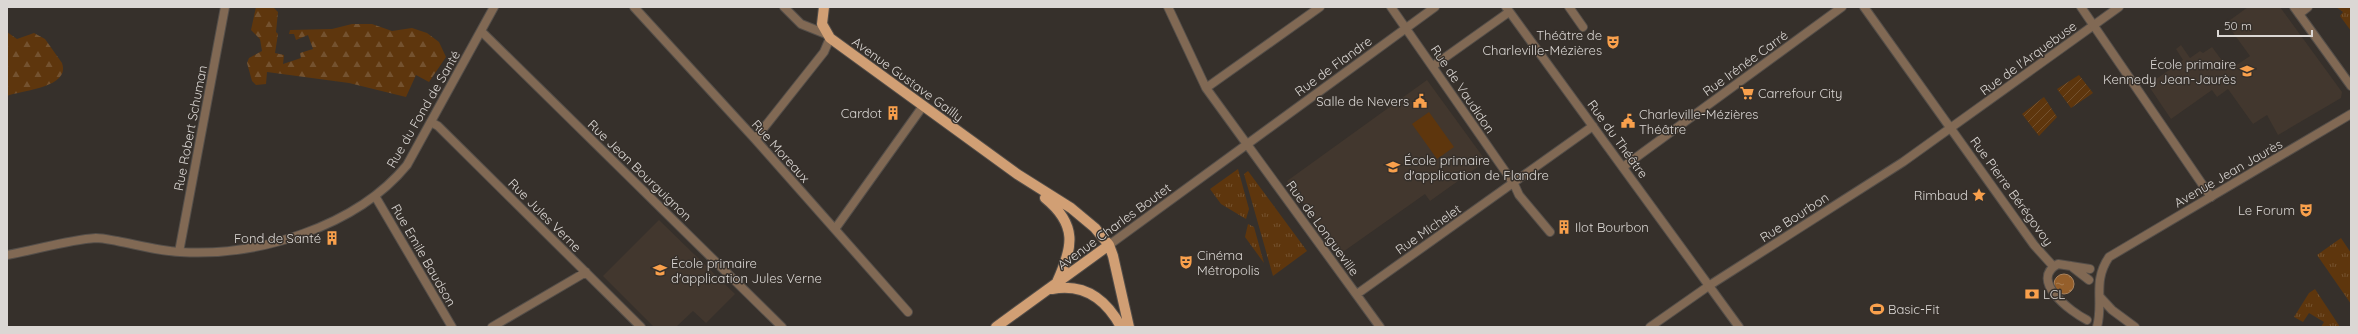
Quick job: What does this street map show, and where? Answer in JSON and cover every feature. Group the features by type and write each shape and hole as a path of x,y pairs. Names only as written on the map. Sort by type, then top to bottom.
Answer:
{"main road":[{"path":"824,7 822,24 828,36"},
{"name":"Avenue Gustave Gailly","path":"828,36 1017,174"},
{"path":"1017,174 1071,208 1095,228 1109,245 1122,287 1129,327"},
{"path":"1017,174 1054,206 1066,221 1070,236 1069,256 1052,287"},
{"name":"Avenue Charles Boutet","path":"996,327 1109,245"},
{"path":"1052,287 1067,286 1078,288 1092,294 1106,305 1121,327"}],"street":[{"name":"Rue Robert Schuman","path":"179,252 225,7"},
{"name":"Rue du Fond de Santé","path":"7,255 97,238 179,252 234,252 305,233 330,224 375,196 396,178 406,165 494,7"},
{"name":"Rue Moreaux","path":"634,7 755,139 908,312"},
{"name":"Avenue Gustave Gailly","path":"784,7 801,24 828,36"},
{"name":"Rue de Longueville","path":"1168,7 1206,88 1380,327"},
{"path":"1206,88 1320,7"},
{"name":"Rue de Vaudidon","path":"1391,7 1514,184"},
{"name":"Rue de Flandre","path":"1246,144 1435,7"},
{"path":"1569,7 1583,26"},
{"name":"Rue Irénée Carré","path":"1623,167 1842,7"},
{"name":"Rue Pierre Bérégovoy","path":"1864,7 2034,245 2053,266"},
{"path":"2081,7 2211,197"},
{"name":"Rue de l'Arquebuse","path":"1952,129 2119,7"},
{"path":"2308,7 2296,10 2351,86"},
{"path":"1433,66 1508,9"},
{"name":"Rue du Théâtre","path":"1508,9 1710,285 1739,327"},
{"name":"Rue Jean Bourguignon","path":"481,31 782,327"},
{"path":"755,139 824,52 828,36"},
{"path":"835,229 924,106"},
{"name":"Avenue Jean Jaurès","path":"2100,297 2098,281 2101,270 2109,257 2116,251 2351,114"},
{"name":"Rue Jules Verne","path":"431,122 438,126 641,327"},
{"name":"Rue Michelet","path":"1357,294 1514,184 1593,126"},
{"name":"Rue Bourbon","path":"1650,327 1710,285 1952,129"},
{"name":"Avenue Charles Boutet","path":"1109,245 1246,144"},
{"path":"1514,184 1519,194 1550,232"},
{"name":"Rue Emile Baudson","path":"375,196 452,327"},
{"path":"2087,320 2070,310 2057,297 2047,276 2053,266 2058,264 2090,268"},
{"path":"2069,265 2089,280"},
{"path":"492,327 586,272"},
{"path":"2097,327 2100,297"},
{"path":"2100,297 2112,310 2135,327"}],"shaded area":[{"name":"École primaire Kennedy Jean-Jaurès","path":"2248,7 2280,7 2342,92 2341,98 2278,135 2267,115 2253,124 2228,89 2217,97 2212,90 2171,119 2148,85 2183,60 2176,49 2181,45 2190,58 2200,51 2203,53 2212,47 2229,70 2250,56 2226,23"},
{"name":"École primaire d'application de Flandre","path":"1427,80 1486,161 1430,201 1425,194 1340,254 1287,181"},
{"name":"École primaire d'application Jules Verne","path":"659,220 735,294 706,323 693,311 676,327 654,327 603,276"}],"green space":[{"path":"256,7 273,7 278,12 276,32 278,34 275,53 284,55 283,64 301,58 300,53 313,49 308,35 296,40 294,34 289,34 290,30 332,29 352,24 372,24 392,31 412,28 427,33 439,42 446,57 429,82 416,75 406,97 349,83 267,72 266,84 256,85 252,81 247,63 249,58 262,51 260,39 251,30"},
{"path":"2336,7 2351,7 2351,31 2340,16 2343,12"},
{"path":"7,32 17,39 34,33 45,39 62,63 63,71 59,78 43,87 7,96"},
{"path":"2079,75 2093,93 2071,108 2057,89"},
{"path":"2044,97 2057,117 2039,136 2022,114"},
{"path":"1429,112 1454,147 1437,159 1412,124"},
{"path":"1238,169 1249,209 1246,219 1221,204 1210,189"},
{"path":"1248,171 1307,251 1273,276 1244,174"},
{"path":"1248,224 1254,227 1264,263 1245,237"},
{"path":"2341,238 2351,253 2351,304 2317,255"},
{"path":"2315,289 2340,327 2321,327 2324,322 2309,313 2303,322 2294,317 2309,293"}],"water":[{"path":"2064,274 2071,277 2074,284 2071,291 2064,294 2057,291 2054,284 2057,277"}],"place":[{"name":"Théâtre de Charleville-Mézières","path":"1613,42"},
{"name":"École primaire Kennedy Jean-Jaurès","path":"2247,71"},
{"name":"Carrefour City","path":"1747,93"},
{"name":"Salle de Nevers","path":"1420,101"},
{"name":"Cardot","path":"893,113"},
{"name":"Charleville-Mézières Théâtre","path":"1628,121"},
{"name":"École primaire d'application de Flandre","path":"1393,167"},
{"name":"Rimbaud","path":"1979,195"},
{"name":"Le Forum","path":"2306,210"},
{"name":"Ilot Bourbon","path":"1564,227"},
{"name":"Fond de Santé","path":"332,238"},
{"name":"Cinéma Métropolis","path":"1186,262"},
{"name":"École primaire d'application Jules Verne","path":"660,270"},
{"name":"LCL","path":"2032,294"},
{"name":"Basic-Fit","path":"1877,309"}]}
